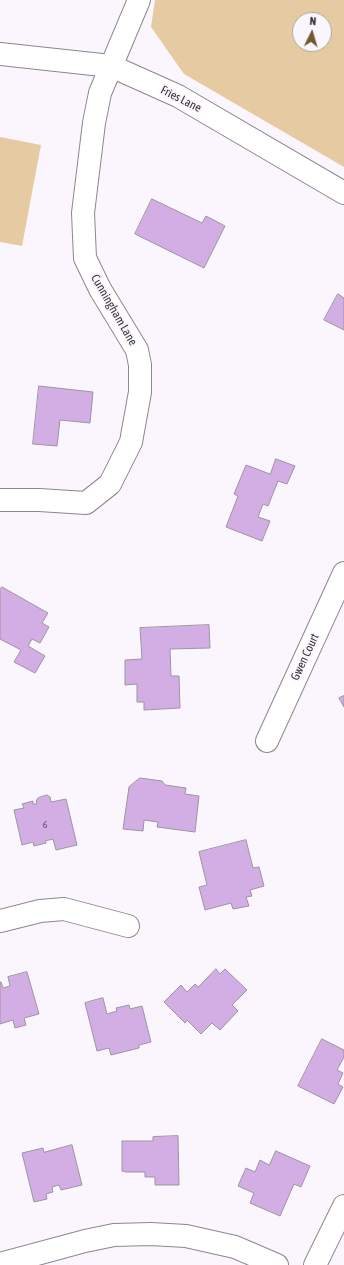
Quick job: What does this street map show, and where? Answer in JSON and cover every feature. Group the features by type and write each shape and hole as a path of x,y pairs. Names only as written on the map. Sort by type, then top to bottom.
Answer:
{"street":[{"name":"Cunningham Lane","path":"0,500 86,503 110,484 131,442 140,392 139,357 137,350 100,289 85,258 83,213 94,123 100,94 139,0"},
{"name":"Fries Lane","path":"0,54 111,66 178,96 344,193"},
{"name":"Gwen Court","path":"267,741 344,573"},
{"path":"0,921 40,911 64,910 128,926"},
{"path":"315,1265 344,1206"},
{"path":"0,1264 85,1241 114,1235 151,1234 186,1236 230,1246 277,1265"}],"shaded area":[{"path":"155,0 344,0 344,167 184,74 151,27"},
{"path":"0,137 41,145 22,246 0,242"}],"building":[{"path":"152,199 202,223 206,216 225,226 204,268 135,234"},
{"path":"338,294 344,298 344,330 324,320"},
{"path":"39,386 93,392 90,423 60,420 57,446 33,444"},
{"path":"276,459 295,466 287,484 278,481 268,506 263,504 258,517 270,521 262,541 226,527 238,496 234,494 246,465 270,474"},
{"path":"2,587 48,613 42,623 49,627 40,643 32,639 28,646 45,656 35,673 14,662 21,650 0,639 0,590"},
{"path":"209,625 210,648 170,649 171,676 179,676 180,708 144,710 144,702 137,702 137,684 125,685 125,660 142,659 140,628"},
{"path":"344,696 344,707 339,698"},
{"path":"140,778 162,781 165,785 186,788 185,794 199,796 195,832 157,827 158,822 144,820 143,831 123,829 129,787"},
{"path":"47,795 50,797 51,802 66,799 77,845 56,850 53,839 45,841 46,843 34,846 33,842 22,845 14,810 24,808 22,804 33,801 33,804 37,804 36,801 38,798"},
{"path":"246,840 253,868 259,867 264,886 250,890 252,896 246,897 249,906 233,909 231,903 205,910 199,887 207,885 199,852"},
{"path":"216,969 220,974 225,969 247,990 232,1005 238,1011 220,1030 212,1023 201,1034 187,1020 185,1023 164,1002 181,985 187,992 195,984 198,987"},
{"path":"27,972 39,1014 24,1018 26,1025 15,1028 13,1020 0,1024 0,982 3,988 10,986 8,977"},
{"path":"103,998 107,1014 117,1011 116,1008 129,1005 130,1009 142,1006 151,1042 139,1045 139,1048 111,1055 109,1048 97,1051 85,1003"},
{"path":"322,1039 344,1050 344,1057 337,1070 343,1073 338,1084 343,1087 334,1104 298,1086"},
{"path":"178,1136 179,1185 155,1185 155,1177 145,1177 145,1172 122,1171 122,1141 153,1141 153,1137"},
{"path":"72,1145 82,1185 61,1190 59,1185 52,1187 53,1192 46,1194 47,1199 34,1202 22,1153 43,1148 44,1152"},
{"path":"276,1151 310,1166 301,1187 294,1184 280,1216 250,1203 254,1193 238,1186 246,1168 255,1172 260,1160 269,1165"}]}
